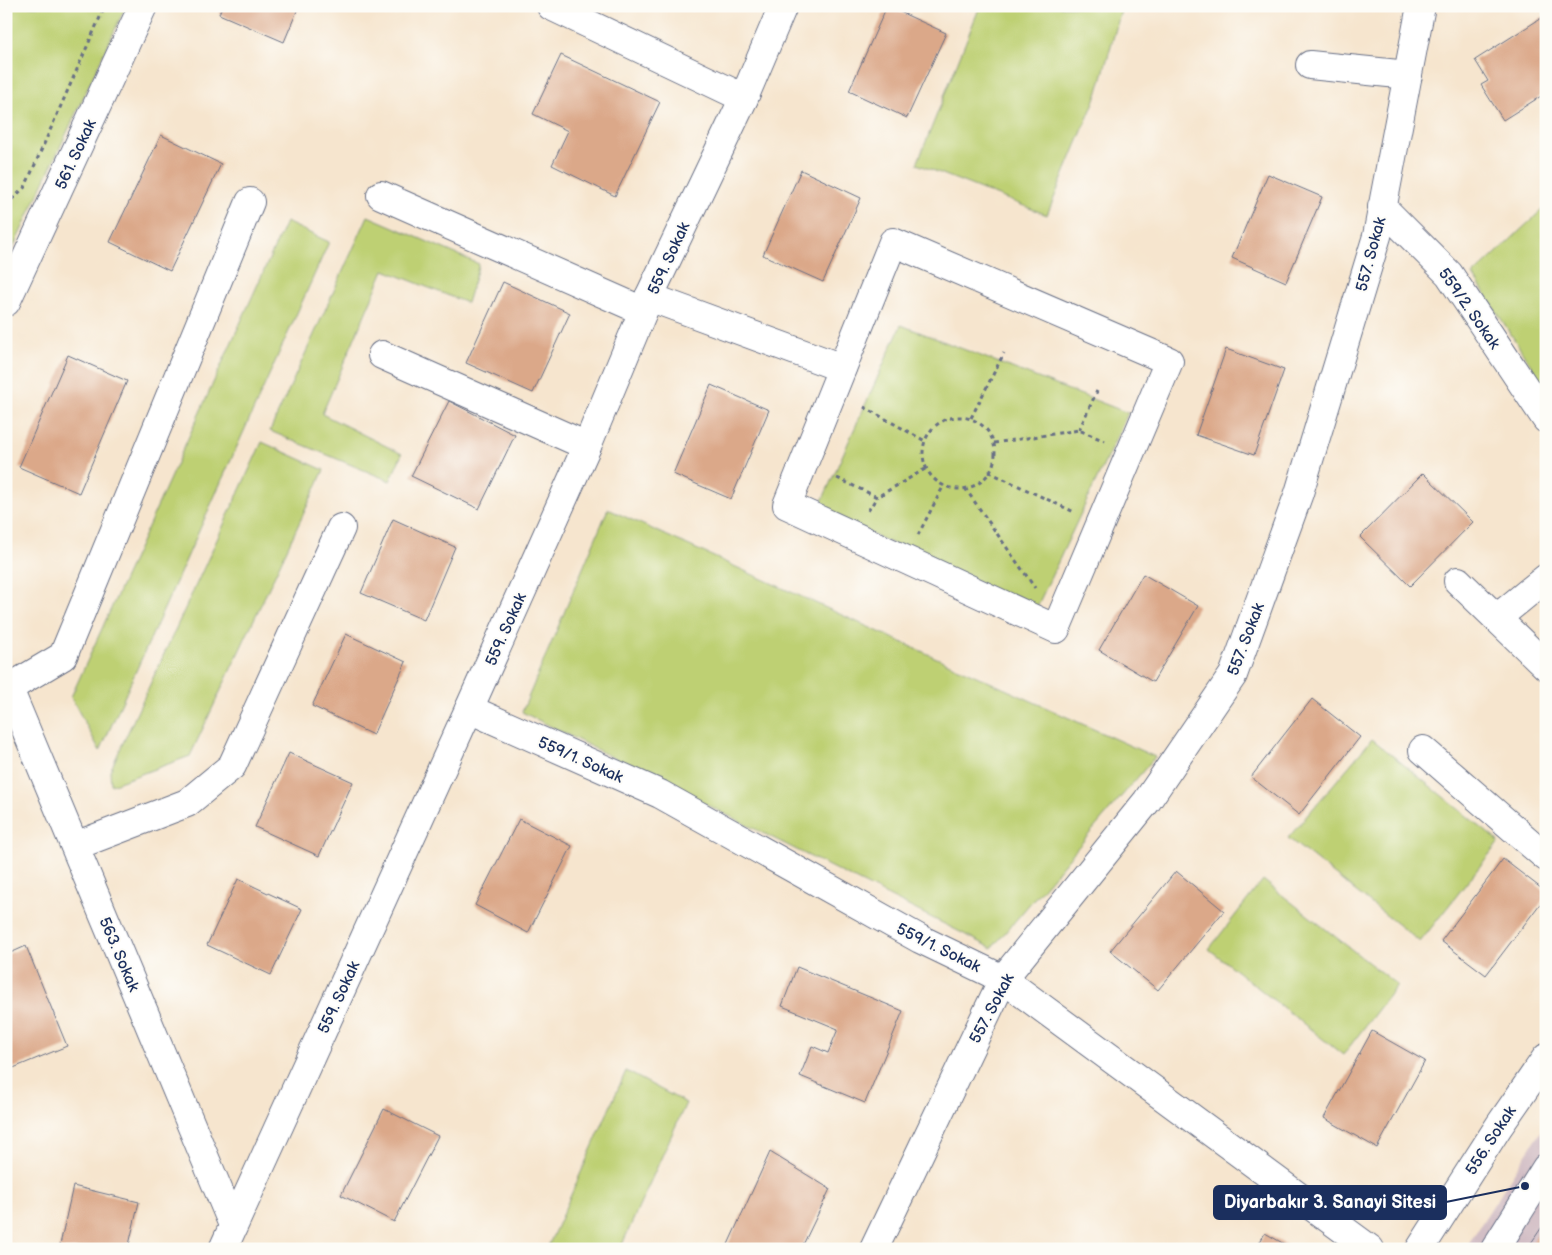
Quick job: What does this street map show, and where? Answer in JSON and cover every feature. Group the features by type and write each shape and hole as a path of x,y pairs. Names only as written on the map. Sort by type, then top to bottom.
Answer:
{"street":[{"name":"561. Sokak","path":"6,302 143,6"},
{"path":"551,6 744,98"},
{"name":"559. Sokak","path":"228,1237 469,710 587,446 646,304 744,98 783,6"},
{"name":"557. Sokak","path":"874,1249 1003,979 1147,801 1233,675 1299,493 1377,236 1423,8"},
{"path":"1310,65 1408,75"},
{"path":"381,195 646,304 842,368"},
{"path":"8,685 63,656 250,202"},
{"name":"559/2. Sokak","path":"1382,207 1449,274 1546,419"},
{"path":"893,242 1169,361 1056,629 787,505 842,368 893,242"},
{"path":"382,355 587,446"},
{"path":"75,846 186,803 232,766 341,528"},
{"path":"1497,618 1546,578"},
{"path":"1458,581 1546,666"},
{"name":"563. Sokak","path":"8,685 75,846 228,1237"},
{"name":"559/1. Sokak","path":"469,710 660,794 920,940 1003,979 1370,1249"},
{"path":"1423,750 1546,857"},
{"name":"556. Sokak","path":"1420,1249 1499,1126 1546,1058"},
{"path":"1495,1249 1545,1171"}],"path":[{"path":"6,204 25,187 106,6"},
{"path":"971,418 1004,353"},
{"path":"994,443 1079,430 1097,391"},
{"path":"864,407 925,441"},
{"path":"960,416 971,418 989,432 994,443 995,454 992,466 986,477 976,484 965,488 952,488 940,484 926,468 923,452 925,441 930,431 938,423 948,418 960,416"},
{"path":"837,478 877,497 926,468"},
{"path":"989,472 1076,513"},
{"path":"918,537 944,485"},
{"path":"965,488 1039,593"}],"shaded area":[{"path":"1546,1123 1546,1249 1465,1249"}],"green space":[{"path":"6,6 126,6 6,263"},
{"path":"980,6 1122,7 1097,95 1047,215 917,164"},
{"path":"1546,206 1546,389 1473,275"},
{"path":"368,216 479,264 467,303 384,270 322,414 402,454 390,481 270,431"},
{"path":"286,222 329,242 100,751 71,697"},
{"path":"901,325 1128,413 1036,609 818,510"},
{"path":"262,442 324,470 190,756 111,785 110,771"},
{"path":"608,509 1155,757 992,948 522,712"},
{"path":"1372,739 1499,842 1420,942 1288,838"},
{"path":"1263,880 1397,985 1343,1055 1209,949"},
{"path":"626,1071 686,1103 620,1249 547,1249"}],"building":[{"path":"222,6 299,6 284,42 219,14"},
{"path":"887,6 946,33 907,118 849,91"},
{"path":"1546,15 1546,93 1503,120 1481,85 1488,81 1475,60"},
{"path":"561,55 660,102 615,196 552,165 568,131 533,114"},
{"path":"161,135 221,164 170,271 110,242"},
{"path":"801,170 861,198 823,282 763,255"},
{"path":"1268,174 1322,197 1286,282 1232,258"},
{"path":"503,282 570,313 533,393 466,363"},
{"path":"1226,349 1284,370 1254,455 1196,435"},
{"path":"68,355 127,381 79,493 19,467"},
{"path":"711,385 769,410 731,499 673,474"},
{"path":"449,401 515,435 479,509 411,476"},
{"path":"1423,473 1473,522 1410,586 1360,537"},
{"path":"393,519 455,547 424,620 361,593"},
{"path":"1143,574 1198,606 1153,682 1099,650"},
{"path":"346,634 406,662 373,735 312,706"},
{"path":"1312,699 1360,737 1299,815 1251,777"},
{"path":"289,753 353,782 319,856 255,827"},
{"path":"519,819 572,846 528,933 475,905"},
{"path":"1503,859 1546,892 1546,896 1486,975 1441,941"},
{"path":"1176,871 1224,911 1158,990 1110,951"},
{"path":"238,879 302,909 271,975 207,945"},
{"path":"26,946 67,1046 6,1071 6,955"},
{"path":"797,967 903,1011 865,1103 800,1076 812,1046 828,1053 838,1029 782,1006"},
{"path":"1372,1031 1425,1061 1377,1148 1324,1118"},
{"path":"384,1109 438,1136 394,1222 341,1195"},
{"path":"770,1152 830,1189 801,1249 726,1249"},
{"path":"73,1186 139,1202 128,1249 59,1249"},
{"path":"1546,1221 1546,1249 1527,1249"},
{"path":"1265,1233 1293,1249 1256,1249"}],"place":[{"name":"Diyarbakır 3. Sanayi Sitesi","path":"1525,1186"}]}
